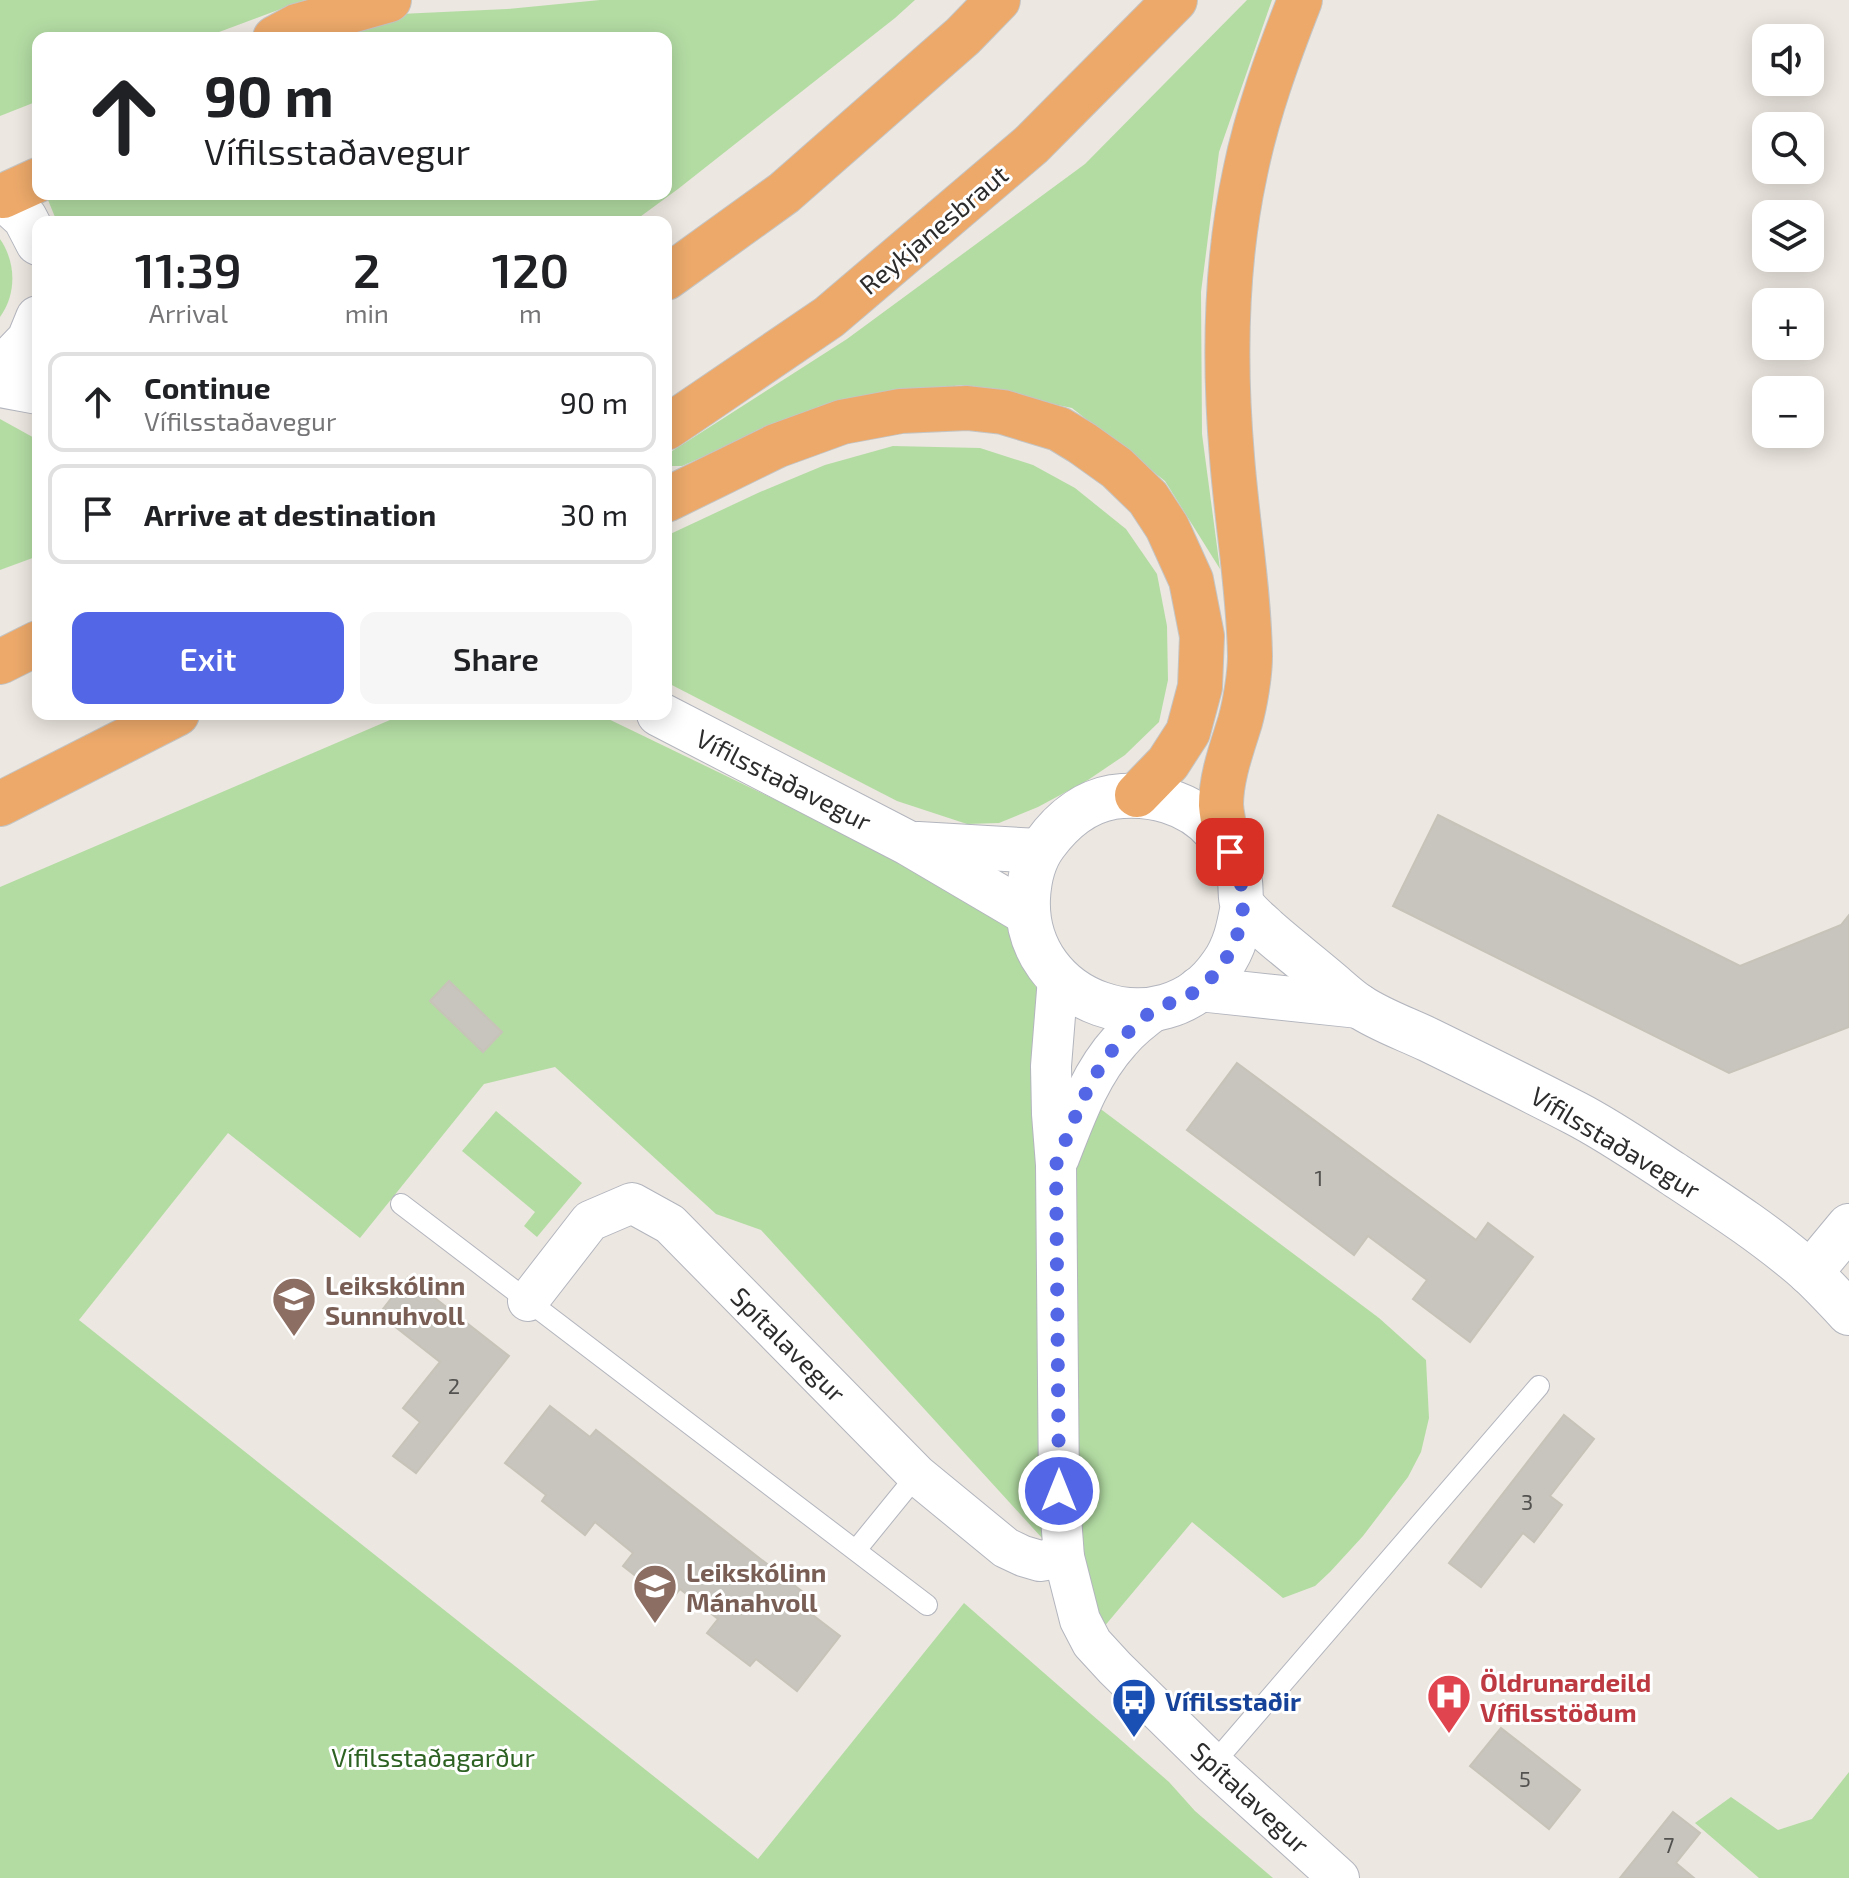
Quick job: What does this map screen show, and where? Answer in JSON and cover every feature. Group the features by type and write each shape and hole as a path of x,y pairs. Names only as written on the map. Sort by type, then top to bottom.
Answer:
{"highway":[{"path":"286,32 297,26 389,0"},
{"path":"672,274 784,193 963,36 998,0"},
{"name":"Reykjanesbraut","path":"672,424 829,317 1031,145 1175,0"},
{"path":"1230,852 1221,804 1227,761 1241,718 1250,659 1232,455 1227,361 1228,299 1244,173 1279,53 1300,0"},
{"path":"672,497 776,446 842,422 901,411 967,408 1003,412 1059,429 1082,443 1117,468 1148,498 1167,527 1191,580 1202,636 1200,687 1188,732 1168,763 1137,795"},
{"path":"0,662 32,646"},
{"path":"0,804 165,720"}],"main road":[{"path":"14,190 32,231"},
{"path":"0,368 29,340 32,333"},
{"path":"0,385 32,391"},
{"name":"Vífilsstaðavegur","path":"671,720 908,843 1027,913"},
{"path":"1137,795 1166,799 1191,811 1214,829 1230,852 1240,878 1243,905 1237,937 1222,966 1199,989 1179,1001 1158,1008 1131,1011 1104,1006 1079,996 1058,978 1037,948 1027,913 1029,881 1039,851 1057,827 1081,809 1108,798 1137,795"},
{"name":"Vífilsstaðavegur","path":"908,843 1039,851"},
{"name":"Vífilsstaðavegur","path":"1243,905 1268,930 1359,1006 1580,1115 1752,1226 1810,1273 1849,1313"},
{"name":"Vífilsstaðavegur","path":"1199,989 1359,1006"},
{"path":"1810,1273 1849,1226"}],"street":[{"name":"Spítalavegur","path":"1058,978 1051,1066 1056,1165 1059,1491 1064,1557 1080,1620 1092,1643 1213,1764 1339,1878"},
{"name":"Spítalavegur","path":"1056,1165 1094,1077 1118,1043 1158,1008"},
{"name":"Spítalavegur","path":"528,1301 590,1221 632,1203 670,1224 917,1475 1006,1548 1040,1561 1064,1557"}],"lane":[{"path":"401,1204 927,1605"},
{"path":"1213,1764 1539,1386"},
{"path":"856,1550 917,1475"}],"green space":[{"path":"0,0 305,0 219,32 32,32 32,103 0,116"},
{"path":"600,0 915,0 672,193 672,32 335,32 400,14 507,9"},
{"path":"1247,0 1272,0 1219,152 1201,292 1202,434 1220,569 1165,481 1072,408 961,385 820,406 682,466 672,466 672,451 847,339 1085,164"},
{"path":"48,200 663,200 641,216 55,216"},
{"path":"0,239 12,268 12,288 0,317"},
{"path":"0,419 32,437 32,558 0,570"},
{"path":"893,446 980,448 1033,465 1075,488 1126,529 1157,574 1167,626 1168,680 1159,722 1125,755 1088,780 1038,807 999,823 967,824 897,801 672,685 672,533 825,465"},
{"name":"Vífilsstaðagarður","path":"390,720 610,720 834,828 981,905 1006,924 1037,989 1042,1180 1042,1538 761,1230 716,1214 555,1067 484,1084 360,1238 228,1133 79,1320 758,1859 964,1603 1169,1782 1195,1811 1273,1878 0,1878 0,887"},
{"path":"1090,1101 1379,1318 1426,1360 1429,1418 1421,1452 1408,1477 1363,1536 1315,1586 1283,1598 1192,1522 1103,1628 1083,1555 1064,1192"},
{"path":"496,1111 582,1183 537,1237 524,1226 535,1212 462,1151"},
{"path":"1849,1772 1849,1878 1759,1878 1695,1823 1731,1797 1778,1830 1812,1819"}],"building":[{"path":"1438,815 1740,966 1841,925 1849,915 1849,1027 1729,1073 1393,906"},
{"path":"449,981 502,1032 483,1052 430,1001"},
{"path":"1237,1063 1476,1240 1488,1223 1533,1257 1470,1342 1413,1299 1427,1280 1368,1236 1354,1255 1187,1130"},
{"path":"408,1277 509,1356 416,1473 393,1456 420,1422 403,1408 440,1362 379,1314"},
{"path":"550,1406 590,1437 596,1430 804,1593 797,1603 840,1636 797,1691 756,1659 750,1666 707,1633 718,1619 680,1589 669,1602 623,1566 633,1553 595,1522 585,1535 542,1501 546,1495 505,1463"},
{"path":"1564,1415 1594,1439 1550,1496 1562,1505 1534,1542 1523,1533 1481,1587 1449,1563"},
{"path":"1501,1728 1580,1790 1549,1829 1470,1766"},
{"path":"1673,1812 1700,1833 1676,1863 1694,1878 1620,1878"}],"place":[{"name":"Leikskólinn Sunnuhvoll","path":"294,1338"},
{"name":"Leikskólinn Mánahvoll","path":"655,1625"},
{"name":"Öldrunardeild Vífilsstöðum","path":"1449,1735"},
{"name":"Vífilsstaðir","path":"1134,1739"}],"route":[{"path":"1059,1491 1056,1165 1094,1077 1118,1043 1158,1008 1179,1001 1199,989 1222,966 1237,937 1243,905 1240,878 1230,852"}]}
